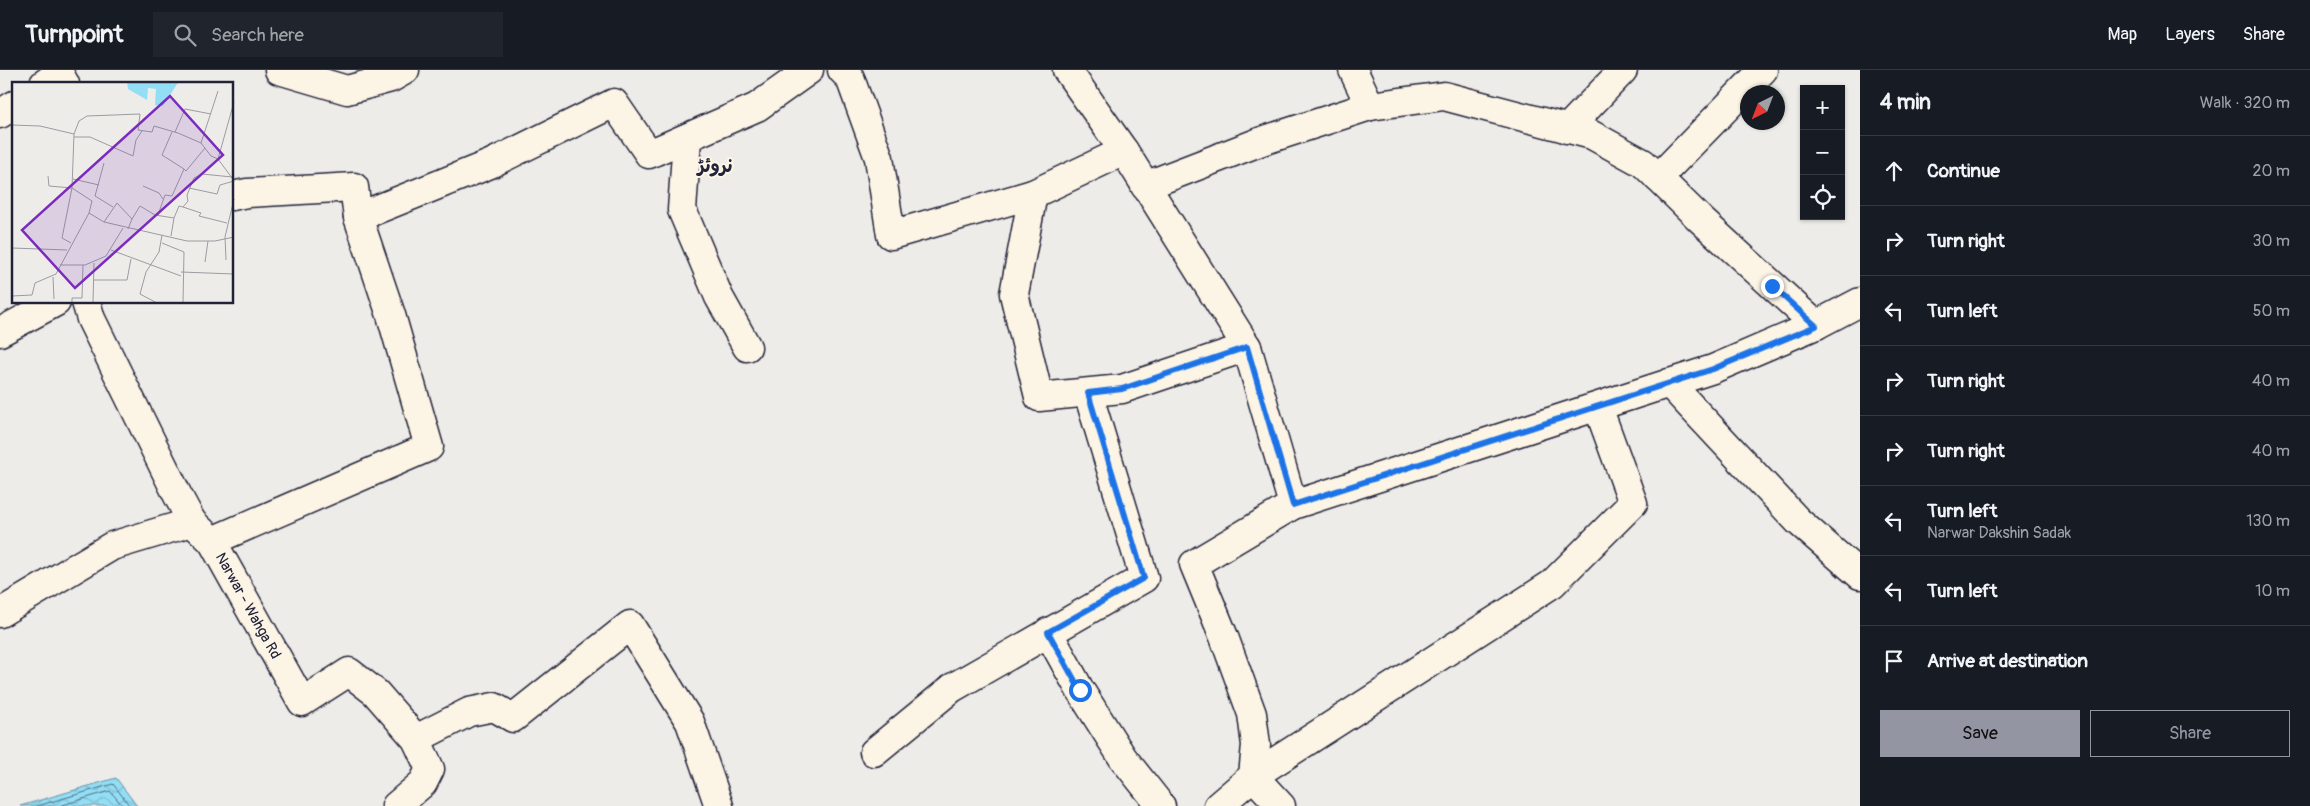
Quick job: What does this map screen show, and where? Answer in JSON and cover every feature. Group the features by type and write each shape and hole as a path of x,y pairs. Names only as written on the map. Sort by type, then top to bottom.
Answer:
{"street":[{"path":"279,70 347,90 391,78 405,70"},
{"path":"358,217 490,164 614,103 649,154 757,107 809,70"},
{"path":"842,70 850,78 879,158 890,235 1033,194 1124,151"},
{"path":"1067,70 1124,151 1247,347 1293,505"},
{"path":"1353,70 1370,106"},
{"path":"1567,129 1623,70"},
{"path":"1658,178 1763,70"},
{"path":"1145,186 1262,141 1370,106 1444,96 1592,135 1643,163 1700,219 1816,326"},
{"path":"0,114 12,106"},
{"path":"687,139 682,210 718,297 747,347"},
{"path":"212,541 429,447 391,315 358,217 354,187 248,193 234,196"},
{"path":"1033,194 1014,294 1039,397 1122,389 1247,347"},
{"path":"1281,806 1253,776 1256,745 1252,714 1224,637 1194,564 1293,505 1713,369 1816,326 1860,302"},
{"path":"0,332 52,304"},
{"name":"Narwar - Wahga Rd","path":"87,304 91,319 192,522 212,541 302,702 349,672 376,693 416,739 430,769 423,783 396,806"},
{"path":"1669,383 1798,521 1860,576"},
{"path":"874,752 952,688 1144,578 1088,393"},
{"path":"1218,806 1253,776 1552,584 1633,503 1598,407"},
{"path":"0,613 112,546 192,522"},
{"path":"416,739 469,712 494,707 513,718 630,625 690,722 719,806"},
{"path":"1048,632 1080,690 1122,758 1161,806"}],"water":[{"path":"116,778 137,806 20,806"}],"district":[{"name":"نروئڑ","path":"715,166"}],"route":[{"path":"1080,690 1048,632 1144,578 1088,393 1122,389 1247,347 1293,505 1713,369 1816,326 1772,286"}]}
